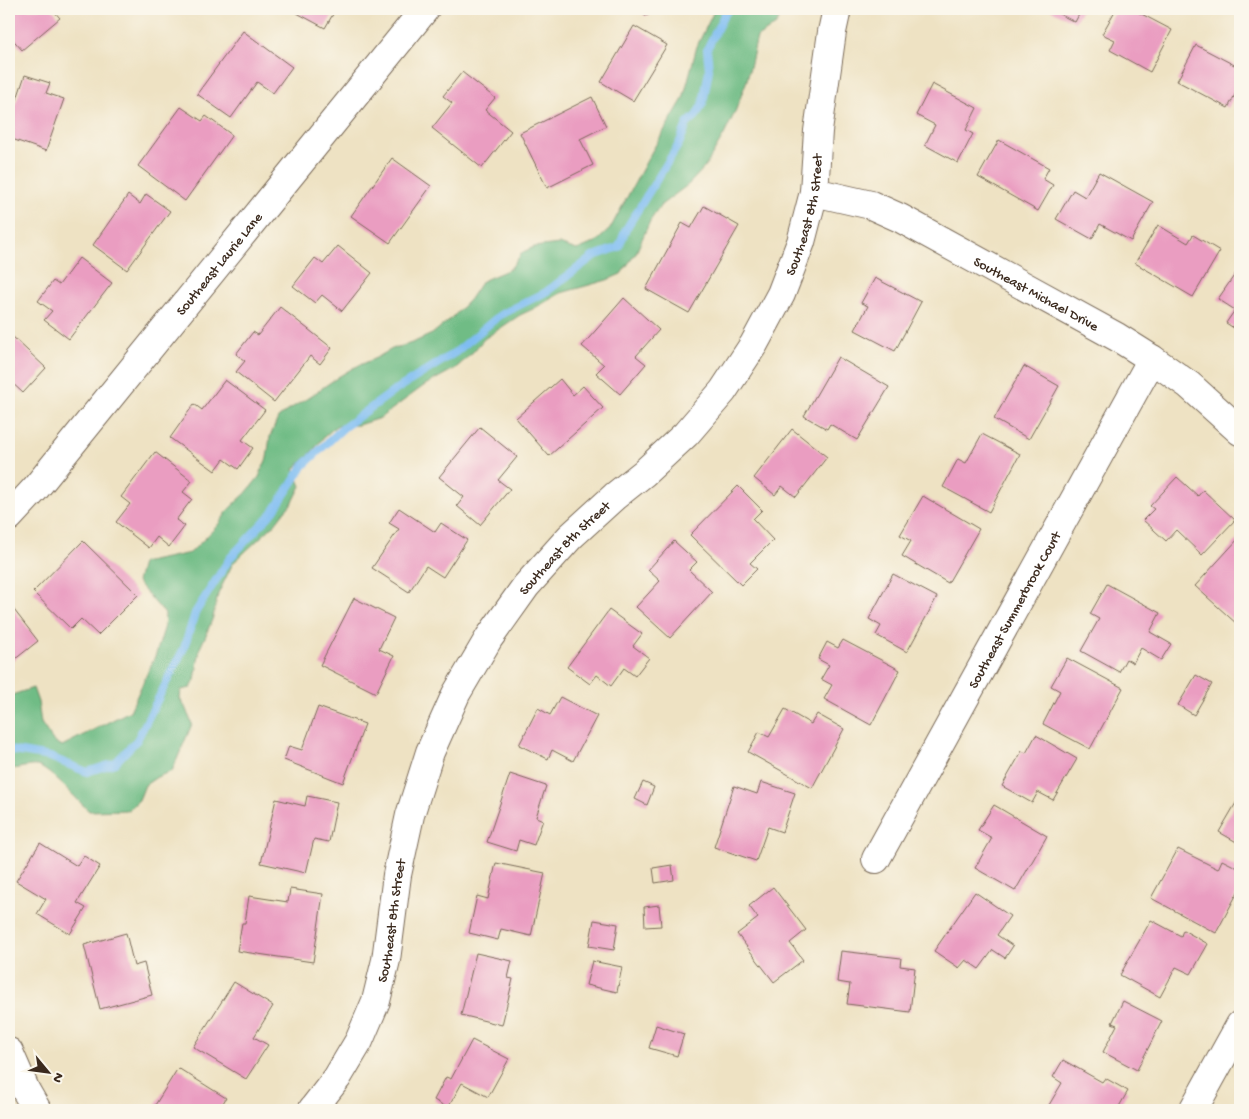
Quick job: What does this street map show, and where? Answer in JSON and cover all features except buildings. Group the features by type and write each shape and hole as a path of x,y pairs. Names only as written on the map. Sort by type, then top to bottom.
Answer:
{"street":[{"name":"Southeast Laurie Lane","path":"9,517 34,489 425,9"},
{"name":"Southeast 8th Street","path":"312,1110 337,1078 355,1049 376,1001 386,960 397,875 410,815 430,752 456,694 489,638 526,586 570,537 686,434 722,391 754,344 781,294 801,242 814,192 818,131 837,9"},
{"name":"Southeast Michael Drive","path":"814,192 870,205 900,218 1108,333 1152,358 1189,385 1240,431"},
{"name":"Southeast Summerbrook Court","path":"876,859 1152,358"},
{"path":"1193,1110 1240,1025"},
{"path":"9,1052 26,1091 37,1110"}],"green space":[{"path":"715,9 784,9 776,25 757,37 747,80 735,112 705,167 689,184 661,205 650,221 636,253 621,274 561,293 520,315 484,339 456,368 425,385 380,418 358,425 336,426 294,469 301,486 293,502 274,525 233,563 218,594 213,617 200,648 195,680 191,688 181,690 180,699 192,724 172,771 157,777 145,785 139,800 128,810 89,811 43,768 34,766 9,769 9,696 33,688 38,702 41,723 54,742 62,746 130,711 156,654 164,629 165,614 137,582 142,563 190,553 218,525 230,508 259,477 267,458 270,437 278,418 353,368 392,349 432,334 453,317 470,299 482,281 510,269 523,252 534,247 559,244 577,250 596,242 610,229 652,151 683,99 697,46"}],"waterway":[{"path":"9,750 50,757 87,772 115,763 137,740 184,648 195,613 230,558 273,512 304,465 343,428 394,391 456,352 500,315 546,292 594,256 619,247 626,229 679,144 687,124 696,116 703,103 709,70 707,49 729,9"}]}
